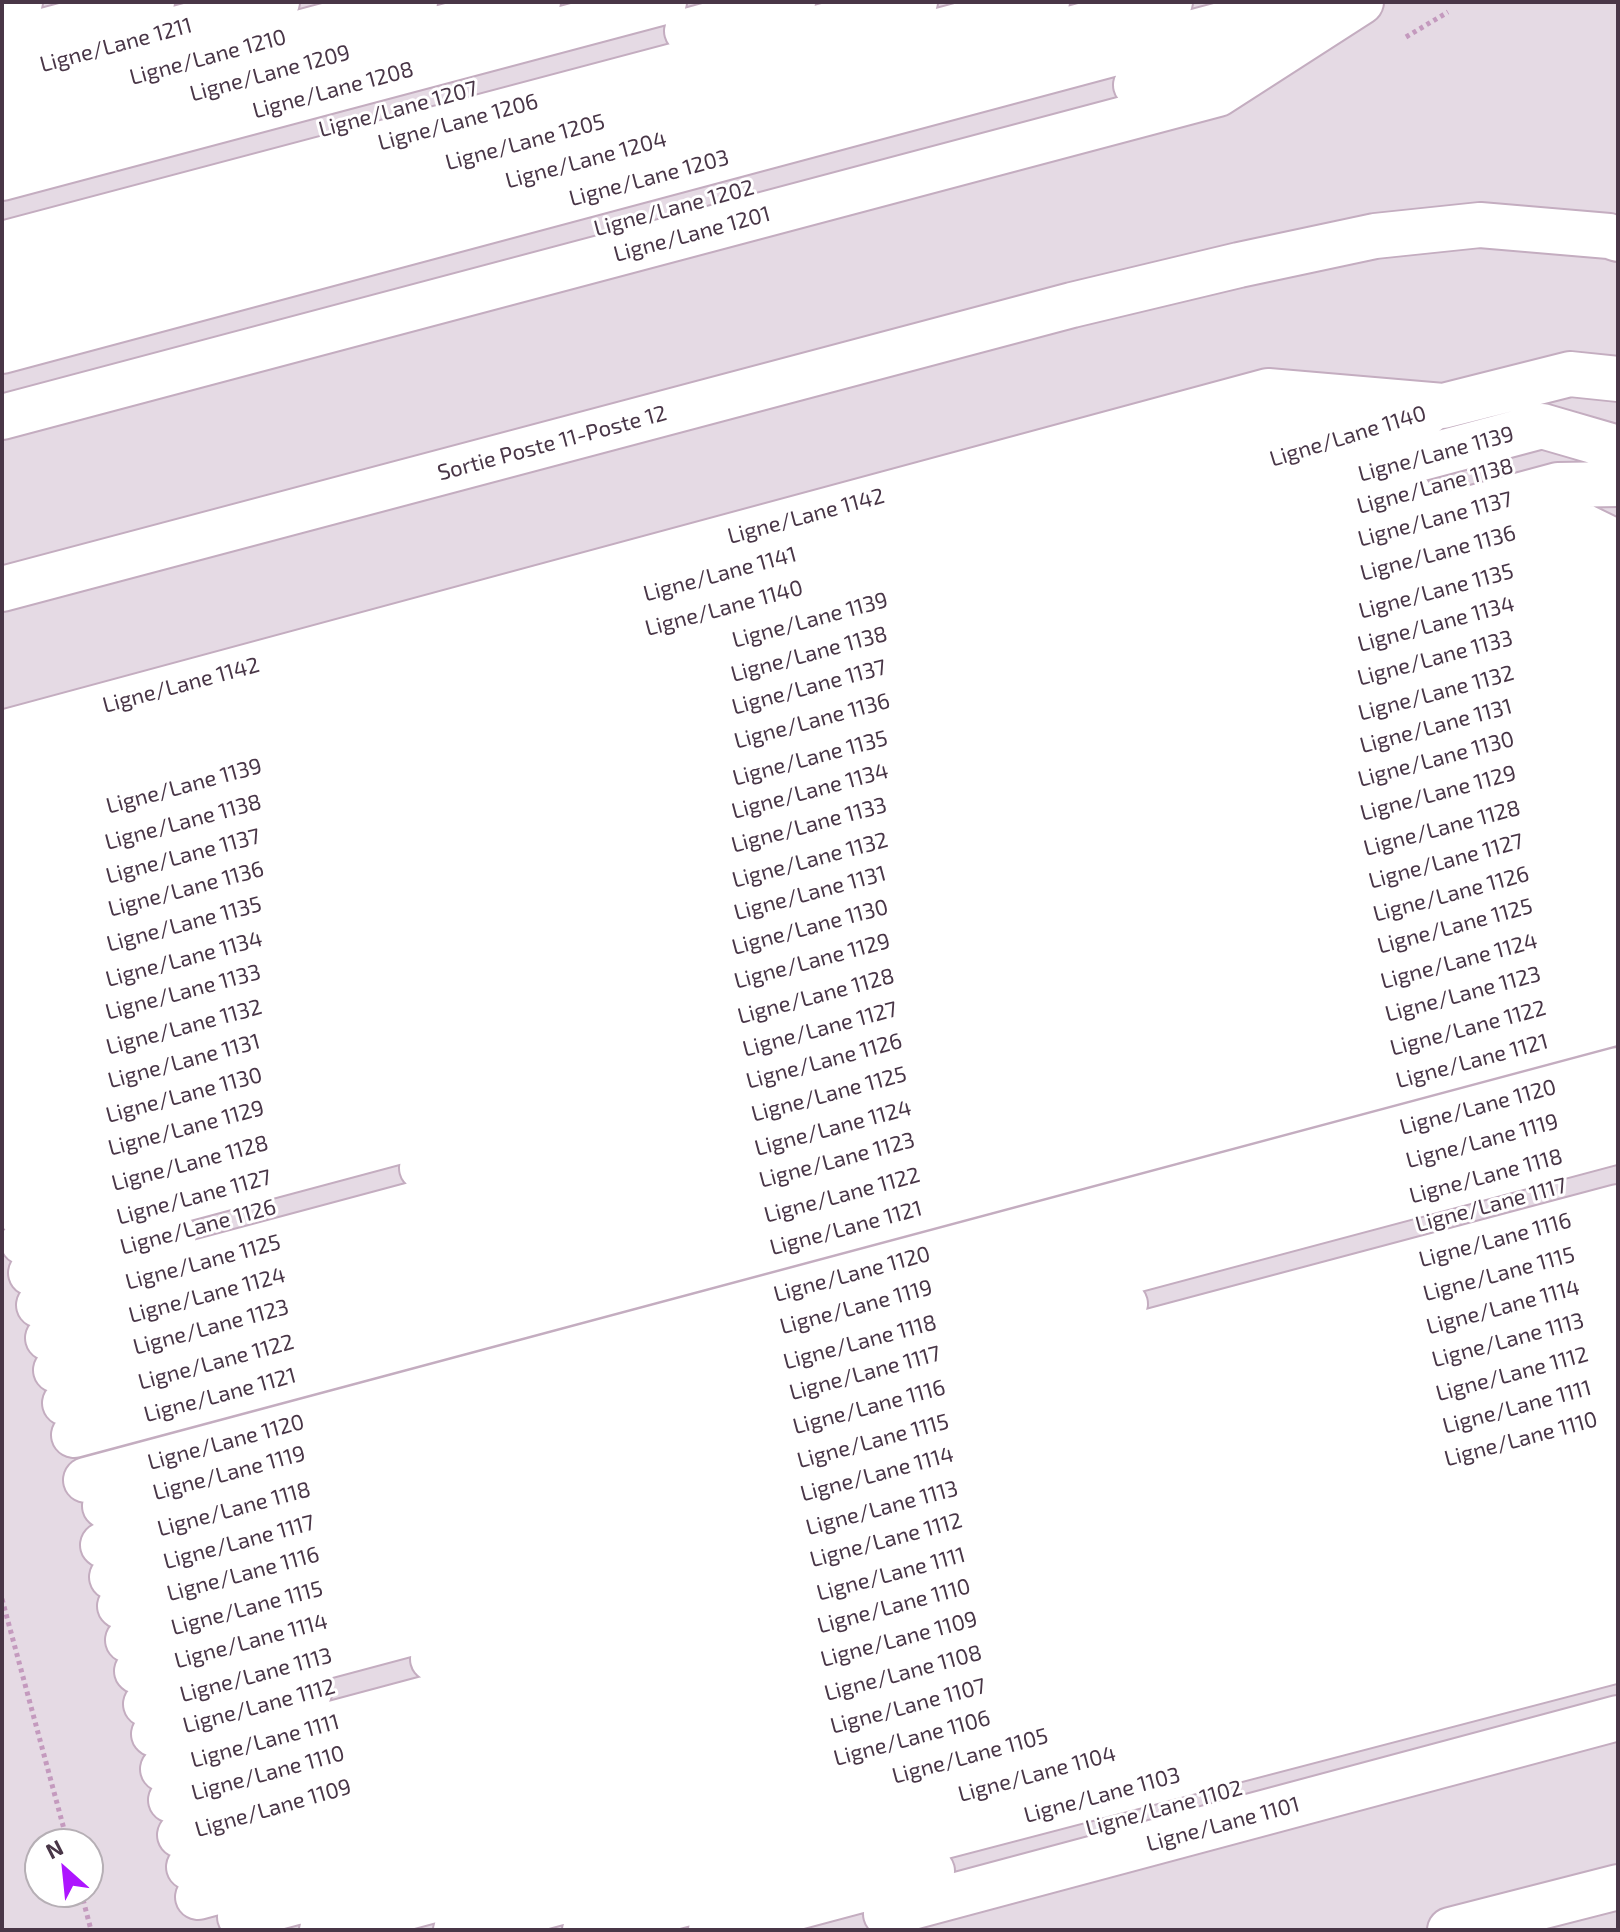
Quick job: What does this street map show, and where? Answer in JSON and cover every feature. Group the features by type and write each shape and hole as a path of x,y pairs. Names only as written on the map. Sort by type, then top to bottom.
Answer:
{"lane":[{"path":"2,7 20,2"},
{"path":"2,42 152,2"},
{"name":"Ligne/Lane 1211","path":"2,75 277,2"},
{"name":"Ligne/Lane 1210","path":"2,112 415,2"},
{"name":"Ligne/Lane 1209","path":"2,145 538,2"},
{"name":"Ligne/Lane 1208","path":"2,178 664,2"},
{"name":"Ligne/Lane 1207","path":"2,215 793,2"},
{"name":"Ligne/Lane 1206","path":"2,244 915,2"},
{"name":"Ligne/Lane 1205","path":"2,282 1047,2"},
{"name":"Ligne/Lane 1204","path":"2,317 1170,2"},
{"name":"Ligne/Lane 1203","path":"2,351 1239,20 1296,2"},
{"name":"Ligne/Lane 1202","path":"2,386 1187,72 1337,2"},
{"name":"Ligne/Lane 1201","path":"2,417 1218,94 1361,2"},
{"name":"Sortie Poste 11-Poste 12","path":"17,585 1072,305 1239,265 1375,236 1480,225 1613,237"},
{"name":"Ligne/Lane 1142","path":"2,733 1268,391 1443,406 1570,374 1618,379"},
{"name":"Ligne/Lane 1141","path":"2,768 1281,423 1443,406"},
{"name":"Ligne/Lane 1140","path":"2,802 1350,440 1443,406"},
{"name":"Ligne/Lane 1139","path":"2,836 1542,426 1618,448"},
{"name":"Ligne/Lane 1138","path":"2,872 1550,455 1618,465"},
{"name":"Ligne/Lane 1137","path":"2,905 1558,485 1618,484"},
{"name":"Ligne/Lane 1136","path":"2,940 1567,518 1618,543"},
{"name":"Ligne/Lane 1135","path":"2,974 1577,554 1618,567"},
{"name":"Ligne/Lane 1134","path":"2,1008 1585,584 1618,590"},
{"name":"Ligne/Lane 1133","path":"2,1042 1593,615 1618,615"},
{"name":"Ligne/Lane 1132","path":"2,1078 1602,649 1618,654"},
{"name":"Ligne/Lane 1131","path":"2,1109 1611,679 1618,681"},
{"name":"Ligne/Lane 1130","path":"33,1278 1618,710"},
{"name":"Ligne/Lane 1129","path":"33,1278 1618,745"},
{"name":"Ligne/Lane 1128","path":"33,1278 1618,781"},
{"name":"Ligne/Lane 1127","path":"33,1278 1618,815"},
{"name":"Ligne/Lane 1126","path":"33,1278 1618,850"},
{"name":"Ligne/Lane 1125","path":"33,1278 1618,882"},
{"name":"Ligne/Lane 1124","path":"33,1278 1618,918"},
{"name":"Ligne/Lane 1123","path":"33,1278 1618,953"},
{"name":"Ligne/Lane 1122","path":"33,1278 1618,987"},
{"name":"Ligne/Lane 1121","path":"33,1278 1618,1022"},
{"name":"Ligne/Lane 1120","path":"150,1718 1618,1070"},
{"name":"Ligne/Lane 1119","path":"150,1718 1618,1104"},
{"name":"Ligne/Lane 1118","path":"150,1718 1618,1141"},
{"name":"Ligne/Lane 1117","path":"150,1718 1618,1171"},
{"name":"Ligne/Lane 1116","path":"150,1718 1618,1207"},
{"name":"Ligne/Lane 1115","path":"150,1718 1618,1242"},
{"name":"Ligne/Lane 1114","path":"150,1718 1618,1276"},
{"path":"33,1278 150,1718"},
{"name":"Ligne/Lane 1113","path":"150,1718 1618,1311"},
{"name":"Ligne/Lane 1112","path":"150,1718 1618,1346"},
{"name":"Ligne/Lane 1111","path":"150,1718 1618,1380"},
{"name":"Ligne/Lane 1110","path":"150,1718 1618,1413"},
{"name":"Ligne/Lane 1109","path":"150,1718 372,1779 1618,1447"},
{"name":"Ligne/Lane 1108","path":"150,1718 366,1817 1618,1481"},
{"name":"Ligne/Lane 1107","path":"150,1718 1618,1516"},
{"name":"Ligne/Lane 1106","path":"150,1718 1618,1550"},
{"name":"Ligne/Lane 1105","path":"322,1930 1618,1582"},
{"name":"Ligne/Lane 1104","path":"456,1930 1618,1619"},
{"name":"Ligne/Lane 1103","path":"585,1930 1618,1660"},
{"name":"Ligne/Lane 1102","path":"711,1930 1618,1687"},
{"name":"Ligne/Lane 1101","path":"827,1930 1618,1718"},
{"path":"1462,1927 1618,1887"}],"path":[{"path":"2,1599 64,1828"},
{"path":"85,1908 91,1930"}],"shaded area":[{"path":"2,2 1618,2 1618,1930 2,1930"}]}
